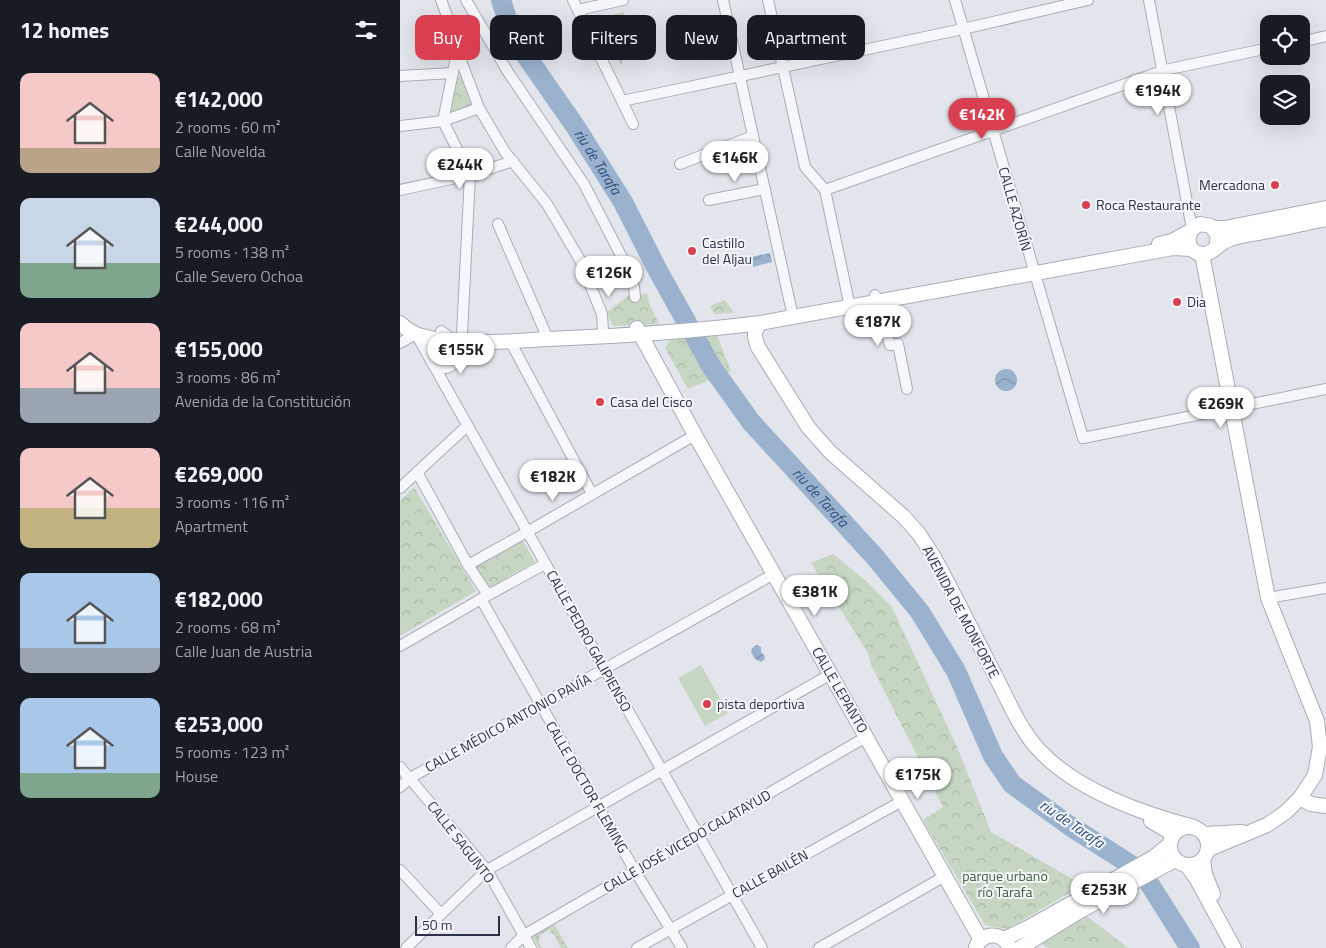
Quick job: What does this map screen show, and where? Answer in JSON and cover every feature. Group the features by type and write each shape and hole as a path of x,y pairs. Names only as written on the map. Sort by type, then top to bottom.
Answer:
{"street":[{"path":"466,0 508,72 584,184 629,271 635,296"},
{"path":"573,0 633,124"},
{"path":"578,10 623,0"},
{"path":"724,0 792,314"},
{"path":"768,0 805,167 825,190 849,303"},
{"name":"CALLE AZORÍN","path":"954,0 1083,438 1231,407"},
{"path":"622,101 963,29 1088,0"},
{"path":"1148,0 1199,228"},
{"path":"1154,0 1165,71"},
{"path":"441,1 446,15"},
{"path":"1310,40 1326,36"},
{"path":"825,190 1165,71 1260,50"},
{"path":"451,366 456,356 454,344 449,336 470,175 442,121 455,60"},
{"path":"460,60 479,108 505,152 547,204 566,234 586,272 602,314 604,330"},
{"path":"400,76 453,73"},
{"path":"400,126 442,121 479,108"},
{"path":"680,164 753,136"},
{"path":"400,190 470,175 514,161"},
{"path":"709,200 765,189"},
{"path":"1033,270 1172,241 1199,228 1226,228 1326,208"},
{"path":"736,324 1033,270 1173,248 1211,252 1228,239 1326,220"},
{"path":"498,224 545,332"},
{"path":"1199,228 1218,236 1216,247"},
{"path":"1020,948 1080,911 1181,863 1197,864 1206,855 1267,824 1286,812 1300,798 1315,775 1320,747 1317,721 1268,598 1231,407 1197,251 1188,241 1199,228"},
{"path":"876,298 890,345 898,344 907,389"},
{"path":"400,343 416,334 494,342 760,323 792,314"},
{"path":"400,321 449,336 604,330 638,331"},
{"path":"400,321 416,334"},
{"name":"AVENIDA DE MONFORTE","path":"760,323 755,329 754,336 758,347 808,427 830,452 904,517 920,534 934,557 1008,702 1039,750 1056,766 1106,795 1153,816 1199,831"},
{"name":"AVENIDA DE MONFORTE","path":"736,324 802,430 825,455 899,519 930,560 1020,734 1033,752 1050,768 1072,783 1098,798 1168,831 1171,841"},
{"name":"CALLE LEPANTO","path":"638,331 945,876 978,944"},
{"name":"CALLE PEDRO GALIPIENSO","path":"416,334 762,948"},
{"path":"449,336 433,344 429,351 431,362 439,368 447,368 494,342"},
{"path":"510,341 592,494"},
{"path":"1231,407 1326,389"},
{"path":"400,488 467,426"},
{"path":"468,565 695,434"},
{"name":"CALLE DOCTOR FLEMING","path":"416,472 468,565 540,705 635,871 682,948"},
{"path":"400,646 545,564"},
{"name":"CALLE MÉDICO ANTONIO PAVÍA","path":"400,787 410,778 774,574"},
{"path":"1268,598 1326,588"},
{"path":"406,948 487,870 831,674"},
{"name":"CALLE JOSÉ VICEDO CALATAYUD","path":"511,948 524,935 866,737"},
{"name":"CALLE SAGUNTO","path":"400,767 487,870 531,948"},
{"path":"1300,798 1311,804 1326,806"},
{"name":"CALLE BAILÉN","path":"637,948 902,800"},
{"path":"978,944 992,935 1007,944 1029,927 1154,857 1182,828 1235,833 1253,831"},
{"path":"1199,831 1208,842 1205,874 1234,948"},
{"path":"1171,841 1171,853 1196,878 1234,948"},
{"path":"400,870 441,914"},
{"path":"819,948 945,876"}],"green space":[{"path":"624,12 624,15 612,15"},
{"path":"461,76 472,107 448,113 456,77"},
{"path":"647,293 650,305 659,324 613,326 607,312 630,294 631,298"},
{"path":"725,300 734,313 714,314 710,306"},
{"path":"673,335 717,335 731,371 688,389 665,348"},
{"path":"414,487 476,591 400,636 400,501"},
{"path":"522,539 535,562 485,590 471,568"},
{"name":"parque urbano río Tarafa","path":"833,554 866,581 892,607 958,749 991,832 1083,885 1007,929 985,925 923,820 943,807 871,665 868,653 811,563"},
{"name":"pista deportiva","path":"701,665 728,713 705,726 678,678"},
{"path":"1080,911 1127,948 1048,948 1033,939"},
{"path":"554,924 568,948 561,948 553,933 549,930 540,935 539,942 542,948 539,948 533,938 534,935"}],"water":[{"path":"770,253 772,262 753,267 751,257"},
{"path":"1006,369 1014,372 1017,380 1014,388 1006,391 998,388 995,380 998,372"},
{"path":"757,645 761,647 761,652 765,656 761,662 755,659 751,652 752,648"}],"waterway":[{"name":"riu de Tarafa","path":"501,0 513,37 575,126 623,202 657,269 711,366 751,422 875,557 920,612 956,671 993,756 1012,784 1070,826 1142,872 1190,948"}],"place":[{"name":"Mercadona","path":"1275,185"},
{"name":"Roca Restaurante","path":"1086,205"},
{"name":"Castillo del Aljau","path":"692,251"},
{"name":"Dia","path":"1177,302"},
{"name":"Casa del Cisco","path":"600,402"},
{"name":"pista deportiva","path":"707,704"}]}
